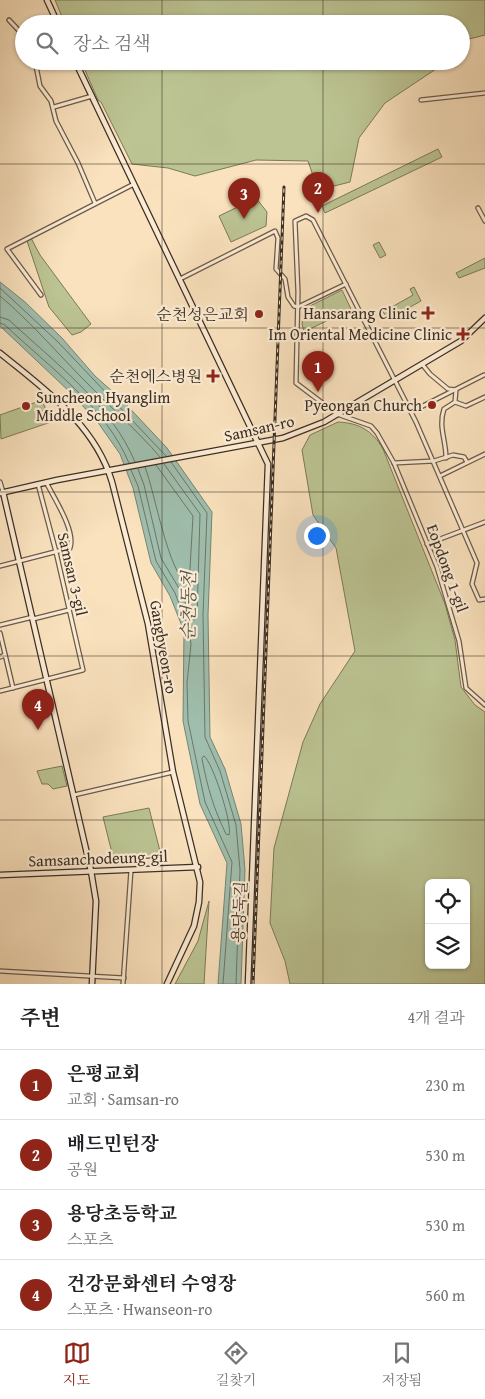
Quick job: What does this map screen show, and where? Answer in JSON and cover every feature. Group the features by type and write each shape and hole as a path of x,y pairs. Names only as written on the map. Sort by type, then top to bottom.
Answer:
{"street":[{"path":"46,0 54,15"},
{"path":"9,20 15,26"},
{"path":"37,70 40,86 54,108 56,121 78,163 94,203"},
{"name":"용당둑길","path":"79,70 266,457 268,468 248,984"},
{"path":"421,100 485,93"},
{"path":"54,108 92,96"},
{"path":"42,295 7,249 134,184"},
{"path":"478,208 485,221"},
{"path":"298,307 295,221 306,216 313,220 434,461 477,563 472,584 479,600 485,599"},
{"path":"180,279 274,231 278,238 276,269 286,279 290,300 294,306 298,307"},
{"path":"298,307 346,284"},
{"name":"Eopdong 1-gil","path":"298,307 296,384 337,414 374,428 394,463 437,567 459,641 466,688 485,705"},
{"name":"Samsan-ro","path":"108,470 258,443 303,431 337,414 461,341 485,318"},
{"name":"Gangbyeon-ro","path":"0,352 53,395 69,411 108,470 150,630 173,772 198,867 199,902 194,926 167,984"},
{"path":"422,364 430,374 448,388 454,389"},
{"path":"411,412 484,375"},
{"path":"454,389 455,402"},
{"path":"455,402 466,406 485,397"},
{"path":"446,458 446,446 441,430 442,414 444,409 455,402"},
{"path":"440,476 485,454"},
{"path":"394,463 434,461 453,455 464,457 467,462"},
{"path":"2,493 108,470"},
{"path":"0,482 91,871 96,901 92,984"},
{"path":"0,566 70,548 70,531 46,482"},
{"name":"Samsan 3-gil","path":"38,484 56,552 83,670 47,679"},
{"path":"427,544 485,522"},
{"path":"0,626 69,610"},
{"path":"0,633 13,688"},
{"path":"0,657 6,655"},
{"path":"0,691 47,679"},
{"path":"74,795 173,772"},
{"name":"Samsanchodeung-gil","path":"0,875 198,867"},
{"path":"123,984 132,870"},
{"path":"0,971 124,978"}],"green space":[{"path":"55,0 485,0 485,35 470,39 470,15 61,15"},
{"path":"85,70 434,70 385,103 359,138 350,182 318,190 308,161 256,160 195,176 168,168 132,164 101,102 98,100"},
{"path":"438,149 442,157 325,213 322,206"},
{"path":"256,198 267,212 266,226 231,242 219,216"},
{"path":"31,238 40,255 91,324 81,332 72,335 49,307 27,241"},
{"path":"379,242 386,255 380,258 373,245"},
{"path":"485,258 485,268 459,278 456,273"},
{"path":"414,287 421,301 394,316 386,316 383,312 413,295 410,289"},
{"path":"342,290 351,309 304,332 302,324 304,309"},
{"path":"42,400 51,422 1,439 0,415"},
{"path":"338,422 359,426 369,432 379,442 445,604 455,640 461,687 475,705 485,712 485,984 290,984 285,961 270,923 274,848 303,742 320,704 355,651 336,548 313,515 302,450 310,435"},
{"path":"62,766 67,786 53,789 48,784 42,784 37,771"},
{"path":"149,808 162,859 114,861 103,817"},
{"path":"209,901 204,984 175,984 198,941"}],"water":[{"name":"순천동천","path":"0,282 25,302 62,338 95,376 121,399 167,448 212,512 208,615 210,737 225,769 241,824 245,870 241,984 218,984 227,863 200,804 183,721 184,631 170,596 151,563 133,488 120,454 99,424 73,395 0,326"}],"railway":[{"path":"253,984 284,187"}],"place":[{"name":"배드민턴장","path":"318,213"},
{"name":"용당초등학교","path":"244,219"},
{"name":"Hansarang Clinic","path":"428,313"},
{"name":"순천성은교회","path":"259,314"},
{"name":"Im Oriental Medicine Clinic","path":"463,334"},
{"name":"순천에스병원","path":"213,376"},
{"name":"은평교회","path":"318,392"},
{"name":"Pyeongan Church","path":"432,405"},
{"name":"Suncheon Hyanglim Middle School","path":"26,406"},
{"name":"건강문화센터 수영장","path":"38,730"}]}
